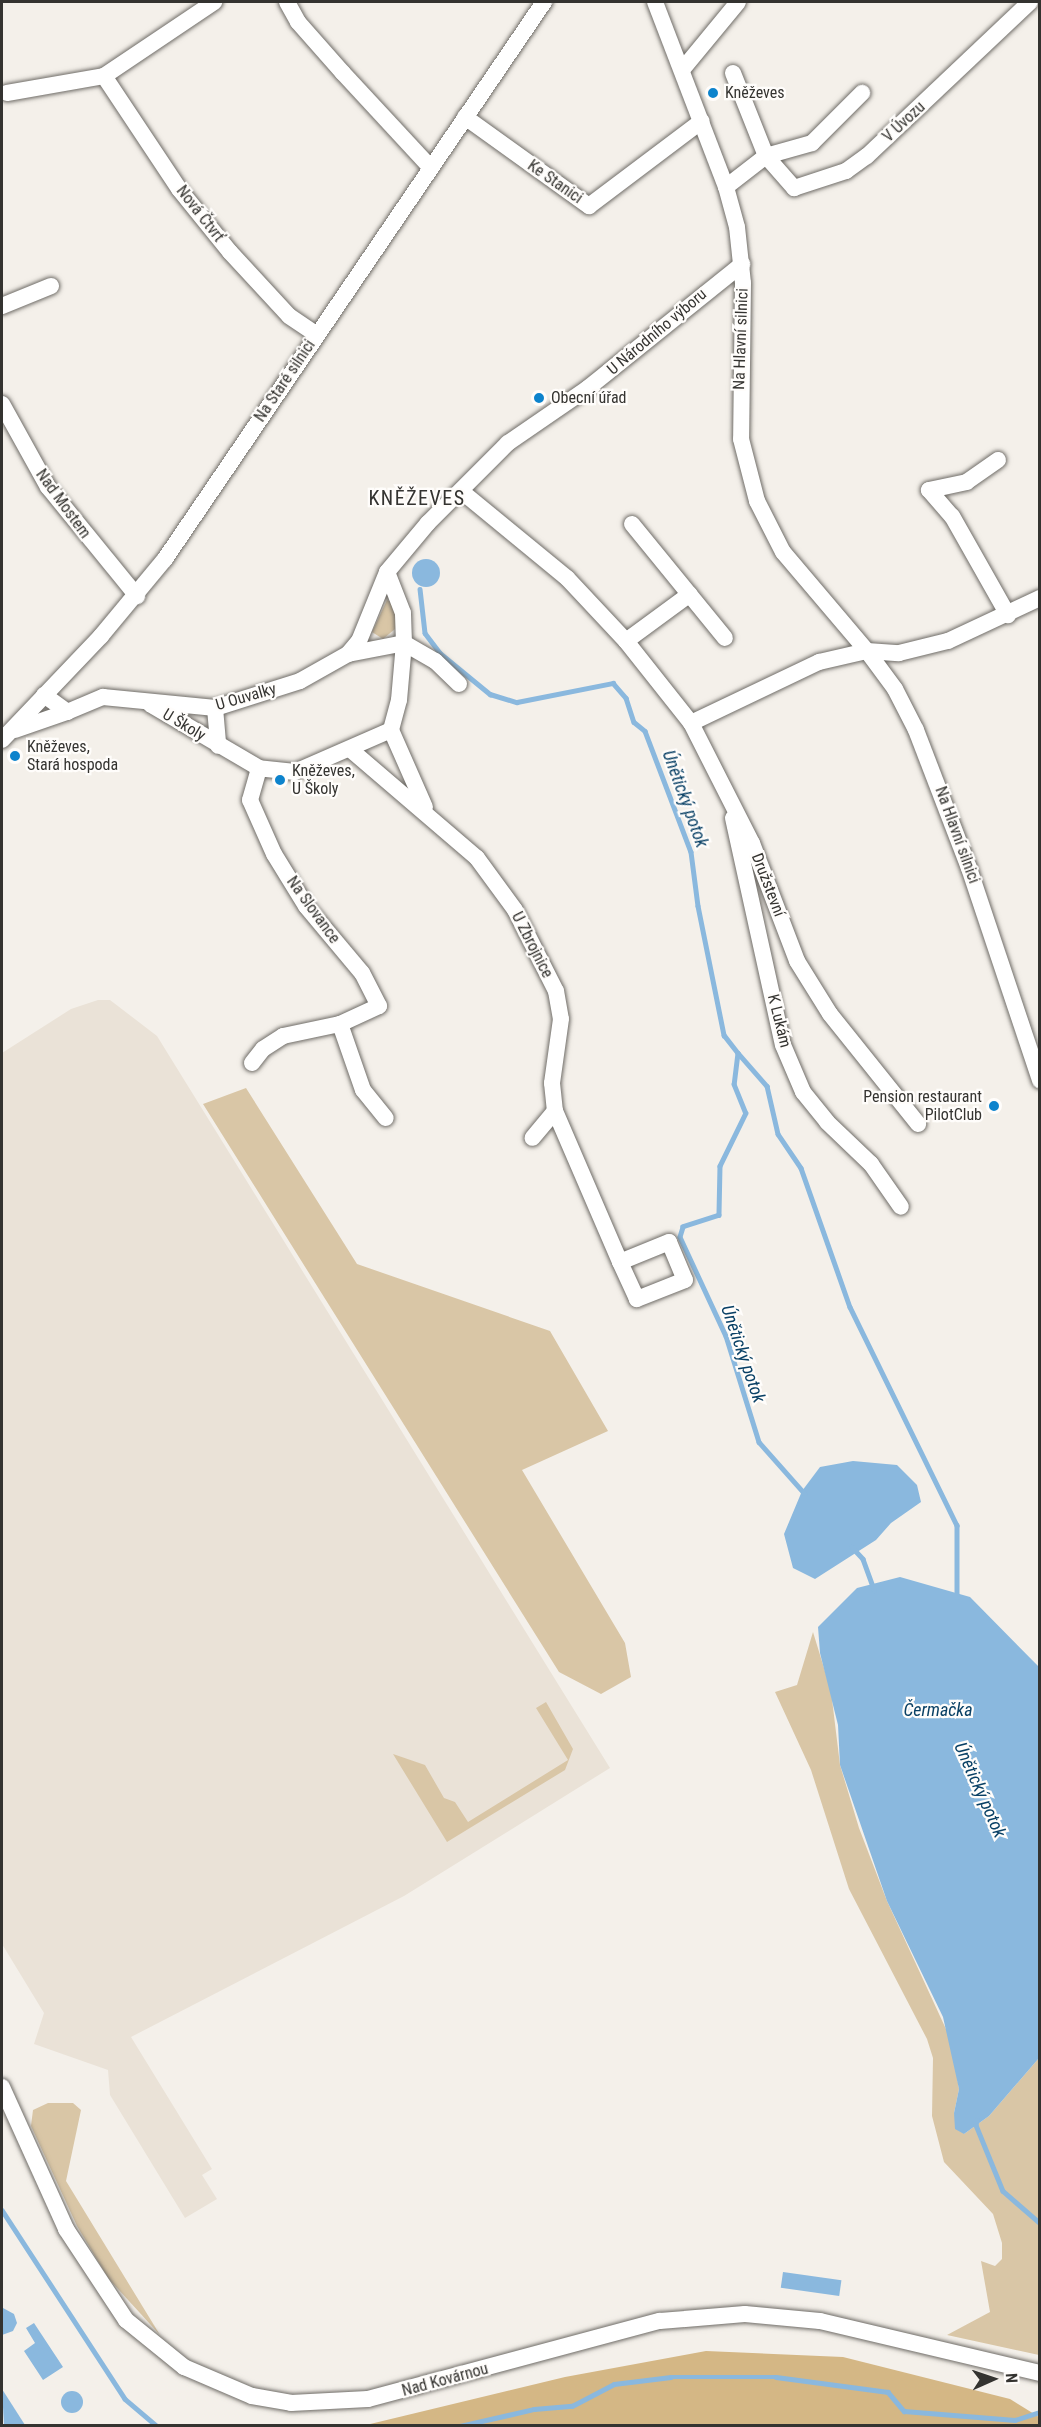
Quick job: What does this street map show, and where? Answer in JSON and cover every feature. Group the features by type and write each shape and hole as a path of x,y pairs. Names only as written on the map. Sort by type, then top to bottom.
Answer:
{"street":[{"path":"7,93 104,76 214,2"},
{"path":"286,2 298,22 431,168"},
{"name":"Na Staré silnici","path":"6,736 136,596 544,2"},
{"name":"Na Hlavní silnici","path":"655,2 726,187 742,264 738,404 741,439 757,501 783,552 867,651 895,688 938,782 1040,1080"},
{"path":"682,70 738,2"},
{"name":"V Úvozu","path":"766,156 794,188 846,171 913,116 1030,2"},
{"path":"733,73 766,156"},
{"name":"Nová Čtvrť","path":"104,76 179,189 230,252 289,316 316,334"},
{"path":"726,187 766,156 812,143 862,93"},
{"name":"Ke Stanici","path":"465,117 589,206 702,121"},
{"name":"U Národního výboru","path":"461,491 508,443 588,388 677,313 742,264"},
{"path":"2,306 51,285"},
{"name":"Nad Mostem","path":"2,404 48,487 136,596"},
{"path":"998,460 966,482 929,490 952,516 1008,615"},
{"name":"U Ouvalky","path":"348,654 358,641 387,572 428,523 461,491"},
{"name":"Družstevní","path":"461,491 567,578 626,641 691,723 752,843 797,961 830,1014 918,1124"},
{"path":"632,524 725,638"},
{"path":"387,572 403,613 404,643 399,700 391,730"},
{"path":"626,641 690,594"},
{"path":"691,723 819,662 867,651 899,653 948,641 1008,615 1040,598"},
{"path":"404,643 435,661 459,684"},
{"name":"U Ouvalky","path":"6,736 103,697 150,704 215,708 300,681 348,654 404,643"},
{"path":"44,695 67,712"},
{"name":"U Školy","path":"150,704 259,768 296,772 351,750 391,730"},
{"name":"U Školy","path":"215,708 218,746"},
{"name":"U Zbrojnice","path":"391,730 426,811"},
{"name":"U Zbrojnice","path":"351,750 426,811 477,858 515,910 556,991 561,1019 552,1083 555,1111 620,1262"},
{"name":"Na Slovance","path":"252,1063 263,1048 283,1036 340,1024 379,1006 362,973 306,906 274,854 250,800 259,768"},
{"name":"K Lukám","path":"730,799 783,1045 803,1092 827,1122 871,1164 901,1207"},
{"path":"340,1024 363,1090 386,1118"},
{"path":"532,1138 555,1111"},
{"name":"Nad Kovárnou","path":"2,2087 66,2229 126,2320 184,2367 252,2396 291,2403 368,2399 660,2321 745,2314 820,2321 1040,2373"}],"shaded area":[{"path":"387,600 397,604 401,624 383,639 372,632"},
{"path":"98,1000 110,1000 157,1036 610,1768 404,1896 131,2037 212,2169 202,2175 217,2199 185,2218 110,2095 108,2070 34,2044 44,2013 2,1944 2,1053 71,1009"},
{"path":"246,1088 357,1264 550,1331 608,1431 522,1470 625,1643 631,1677 601,1694 559,1672 203,1104"},
{"path":"813,1632 831,1691 840,1765 859,1828 887,1901 951,2040 959,2089 954,2113 964,2134 989,2116 1039,2058 1039,2355 947,2335 990,2312 981,2261 995,2266 1002,2259 1002,2243 993,2214 944,2162 932,2116 933,2058 927,2039 849,1889 811,1770 775,1692 797,1685"},
{"path":"546,1702 573,1749 565,1770 447,1842 393,1754 425,1765 444,1798 455,1802 468,1822 568,1760 536,1708"},
{"path":"48,2103 73,2103 81,2110 66,2181 160,2335 108,2278 77,2226 31,2126 33,2110"},
{"path":"706,2351 843,2357 1010,2399 1039,2417 1039,2425 366,2425 565,2377"}],"water":[{"path":"426,559 436,563 440,573 436,583 426,587 416,583 412,573 416,563"},
{"path":"853,1461 897,1465 917,1485 921,1502 891,1523 876,1540 815,1579 793,1568 784,1534 802,1491 820,1467"},
{"name":"Čermačka","path":"900,1577 970,1597 1039,1667 1039,2058 989,2116 964,2134 955,2129 954,2113 959,2089 943,2017 887,1901 840,1765 838,1725 820,1653 818,1627 857,1588"},
{"path":"783,2272 841,2280 839,2296 781,2288"},
{"path":"3,2308 14,2314 17,2323 13,2331 2,2335"},
{"path":"34,2323 63,2367 43,2380 24,2351 35,2343 26,2328"},
{"path":"2,2389 25,2425 4,2425"},
{"path":"72,2391 80,2394 83,2402 80,2410 72,2413 64,2410 61,2402 64,2394"}],"waterway":[{"name":"Únětický potok","path":"420,589 425,633 440,653 490,694 517,702 613,683 626,698 634,722 645,731 691,852 698,906 724,1035 738,1053 734,1084 746,1113 720,1166 719,1215 683,1227 680,1237 726,1336 759,1442 805,1494"},
{"path":"738,1053 767,1086 778,1134 801,1168 850,1307 957,1525 957,1597"},
{"name":"Únětický potok","path":"852,1547 863,1559 874,1590"},
{"name":"Únětický potok","path":"977,2120 976,2125 1003,2191 1040,2223"},
{"path":"2,2210 125,2399 157,2426"},
{"path":"460,2426 534,2409 572,2406 614,2384 671,2377 776,2377 888,2392 904,2411 1015,2420 1040,2412"}],"place":[{"name":"Kněževes","path":"713,93"},
{"name":"Obecní úřad","path":"539,398"},
{"name":"Kněževes, Stará hospoda","path":"15,756"},
{"name":"Kněževes, U Školy","path":"280,780"},
{"name":"Pension restaurant PilotClub","path":"994,1106"}],"district":[{"name":"KNĚŽEVES","path":"417,498"}]}
